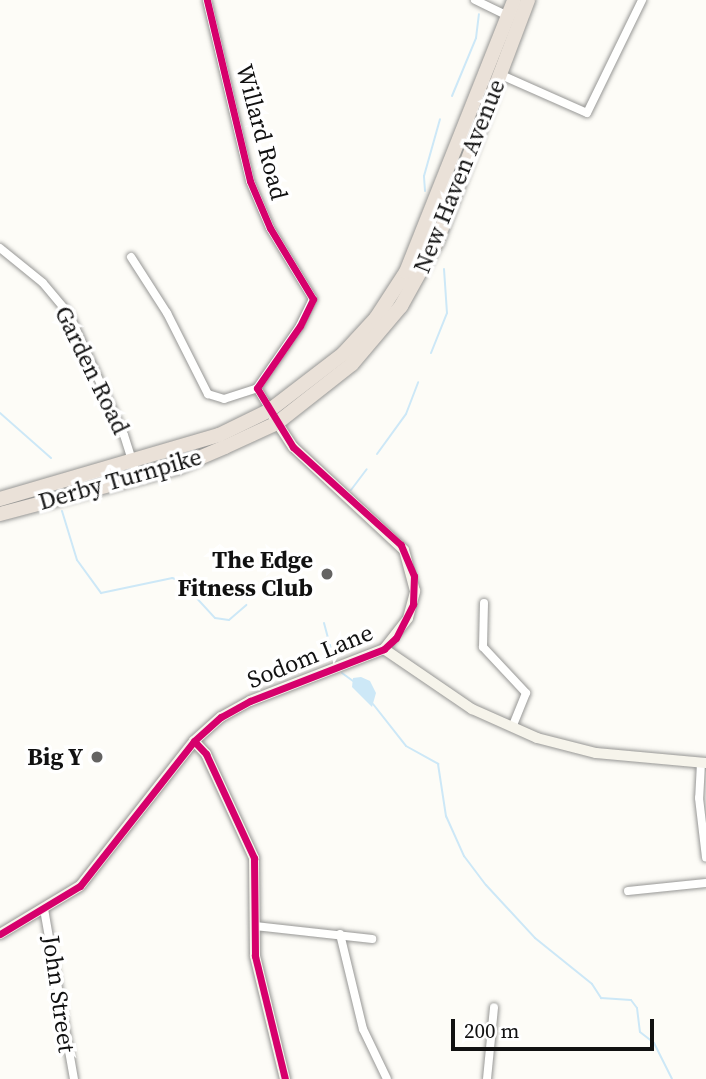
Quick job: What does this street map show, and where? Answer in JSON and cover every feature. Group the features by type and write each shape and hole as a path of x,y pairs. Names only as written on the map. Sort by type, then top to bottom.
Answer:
{"highway":[{"name":"New Haven Avenue","path":"493,72 514,0"},
{"name":"New Haven Avenue","path":"273,417 343,354 391,297 424,235 493,72 528,0"},
{"name":"Derby Turnpike","path":"0,499 273,417"},
{"name":"Derby Turnpike","path":"0,514 178,467 273,417"},
{"path":"138,459 142,475"}],"street":[{"name":"Willard Road","path":"207,0 250,181 270,228 313,299 305,319 257,388"},
{"path":"475,0 508,16"},
{"path":"493,72 587,113 642,0"},
{"name":"Garden Road","path":"0,247 43,283 69,314 138,459"},
{"path":"131,257 167,313 208,394 224,399 257,388 273,417"},
{"name":"Sodom Lane","path":"0,934 80,886 103,861 194,741 250,701 384,649 396,638 413,604 415,584 409,559 391,535 293,447 273,417"},
{"path":"484,603 483,647 526,693 512,727"},
{"path":"384,649 471,709 512,727 583,751 703,763 699,798 706,858"},
{"path":"194,741 206,754 254,858 254,926 262,995 285,1079"},
{"path":"628,891 706,883"},
{"name":"John Street","path":"44,909 74,1079"},
{"path":"254,926 372,939"},
{"path":"340,934 363,1029 387,1079"},
{"path":"487,1079 494,1007"}],"water":[{"path":"361,677 370,681 376,693 372,707 352,687 353,678"}],"waterway":[{"path":"452,96 476,38 479,14"},
{"path":"425,191 424,176 440,119"},
{"path":"431,353 447,313 444,269"},
{"path":"377,454 406,414 418,382"},
{"path":"0,413 51,458"},
{"path":"351,490 367,469"},
{"path":"62,511 77,560 101,593 172,578 181,581 215,618 229,620 246,605"},
{"path":"324,623 334,660"},
{"path":"342,673 353,681"},
{"path":"373,704 406,746 438,764 446,816 464,856 486,885 535,938 592,984 601,998 631,1000 637,1008 640,1032 654,1043 672,1079"}],"cycle path":[{"path":"0,934 80,886 194,741 221,717 250,701 384,649 396,638 413,604 414,576 401,545 293,447 257,388 300,326 313,299 270,228 250,181 207,0"},
{"path":"194,741 206,754 254,858 255,956 285,1079"}],"place":[{"name":"The Edge Fitness Club","path":"327,574"},
{"name":"Big Y","path":"97,757"}]}
